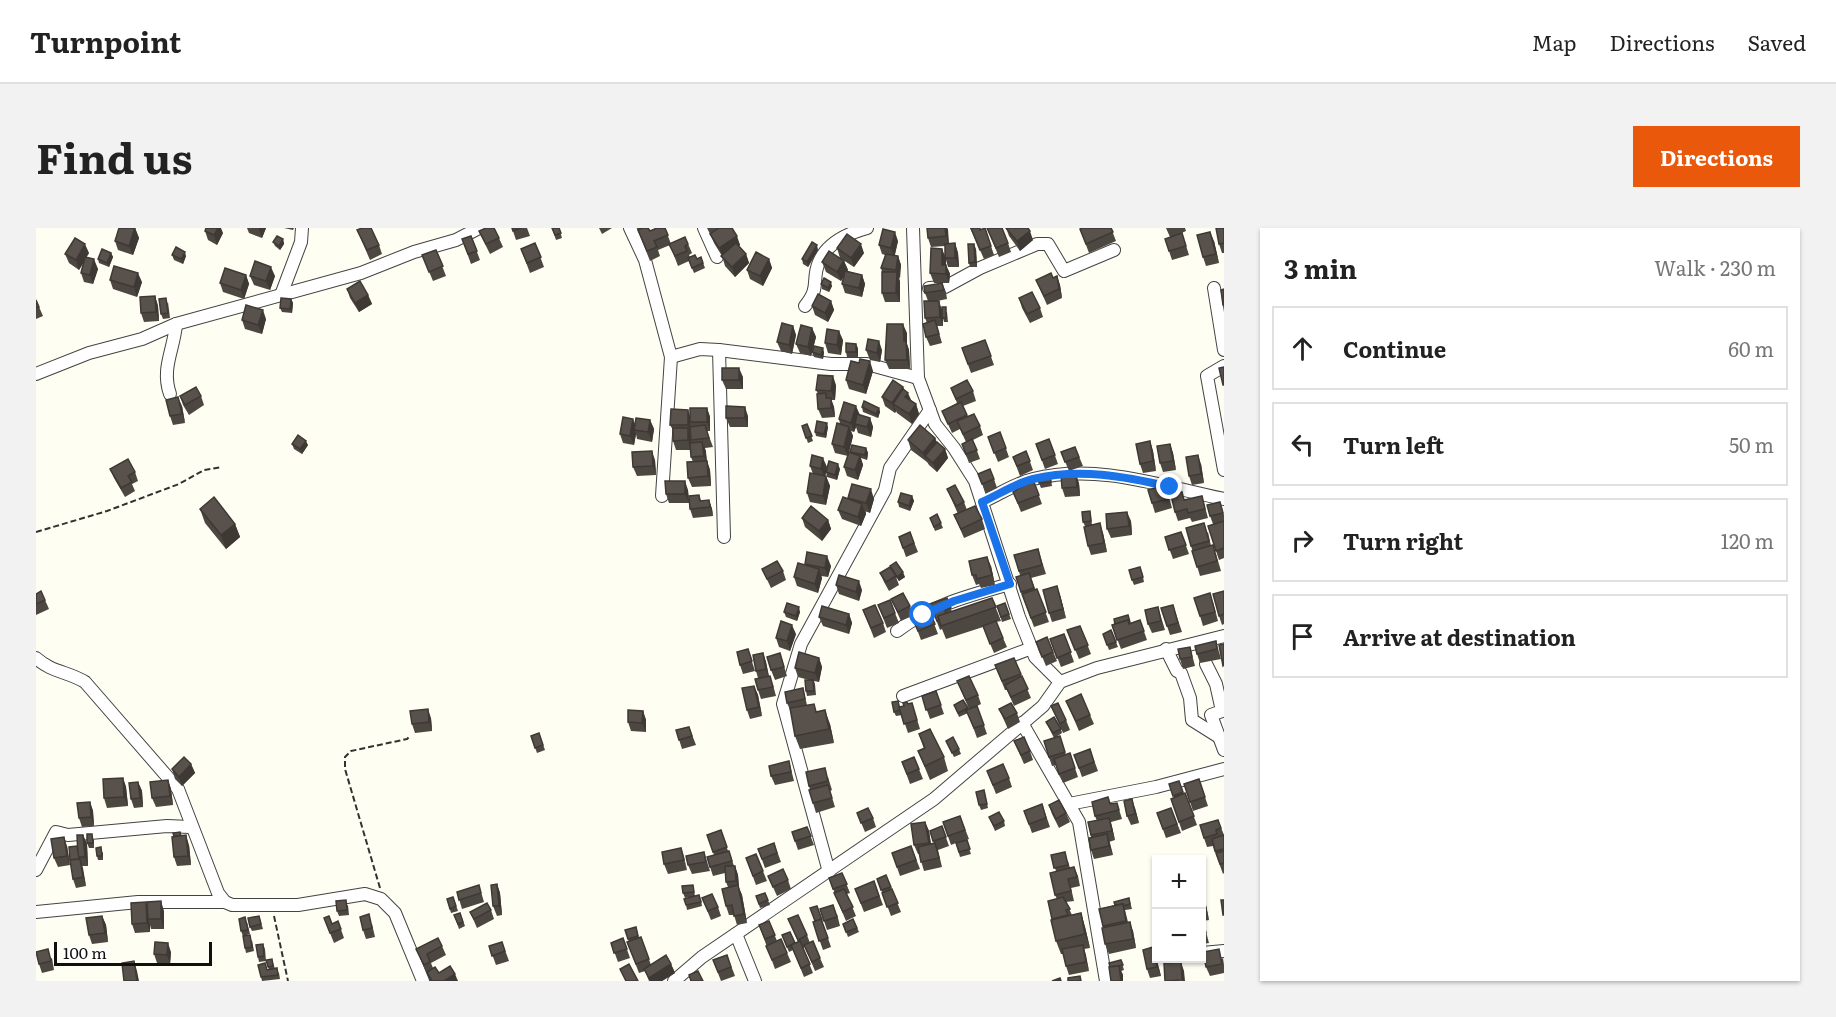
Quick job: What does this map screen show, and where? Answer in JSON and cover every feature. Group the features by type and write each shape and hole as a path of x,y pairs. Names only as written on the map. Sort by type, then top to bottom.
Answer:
{"street":[{"path":"281,295 301,242 302,228"},
{"path":"36,374 89,353 142,339 176,324 361,273 414,252 456,240 479,228"},
{"path":"630,228 645,260 671,357 662,496"},
{"path":"705,228 717,257"},
{"path":"805,306 814,295 819,262 843,235 867,228"},
{"path":"913,228 917,284 918,378 935,424 975,481 1035,657 1060,682"},
{"path":"917,284 928,288 945,287 980,268 1037,244 1047,244 1064,271 1114,250"},
{"path":"1214,288 1224,350"},
{"path":"170,394 166,382 167,357 176,324"},
{"path":"671,357 700,349 719,350 831,364 867,364 918,378"},
{"path":"719,350 724,537"},
{"path":"1224,366 1207,376 1224,470"},
{"path":"829,872 783,704 801,644 885,490 890,468 930,410"},
{"path":"982,502 1030,480 1057,475 1108,474 1224,499"},
{"path":"897,631 907,623 954,601 1010,584"},
{"path":"674,981 736,934 934,799 1043,706 1060,682 1096,668 1224,636"},
{"path":"903,696 1032,648"},
{"path":"1167,649 1190,698 1192,720 1219,737"},
{"path":"36,658 54,671 72,674 99,696 173,783 218,893 225,902"},
{"path":"1206,664 1221,699 1222,711 1211,715 1224,750"},
{"path":"1022,723 1079,822 1106,981"},
{"path":"1069,804 1156,787 1224,769"},
{"path":"36,870 56,832 68,835 167,826 190,827"},
{"path":"36,912 138,902 298,905 365,894 385,902 395,914 423,981"},
{"path":"736,934 756,981"},
{"path":"1206,953 1224,951"}],"path":[{"path":"36,532 107,511 179,484 204,470 222,467"},
{"path":"385,902 345,769 345,757 351,751 406,739 410,736"},
{"path":"272,905 288,981"}],"building":[{"path":"119,228 135,228 129,246 115,241"},
{"path":"206,228 218,228 214,235 205,231"},
{"path":"371,228 379,245 367,250 357,230"},
{"path":"494,228 499,238 486,244 479,231"},
{"path":"552,228 559,228 561,233 555,235"},
{"path":"648,228 650,231 665,228 668,235 654,241 657,247 647,251 638,230"},
{"path":"719,228 732,228 737,236 719,248 710,234"},
{"path":"927,228 945,228 946,236 928,238"},
{"path":"971,228 980,228 980,230 985,228 991,246 980,250"},
{"path":"987,228 1002,228 1008,243 996,248"},
{"path":"1006,228 1028,228 1030,231 1017,241"},
{"path":"1111,228 1113,232 1086,244 1080,229"},
{"path":"1216,228 1224,228 1224,243 1219,244"},
{"path":"883,229 895,232 891,248 879,245"},
{"path":"1210,232 1216,254 1203,257 1197,235"},
{"path":"1182,233 1186,246 1169,251 1165,239"},
{"path":"847,234 861,244 851,258 837,248"},
{"path":"277,236 283,239 279,246 273,242"},
{"path":"471,236 477,251 468,254 462,239"},
{"path":"685,237 688,244 685,246 687,251 675,256 669,244"},
{"path":"75,238 85,244 76,260 65,254"},
{"path":"812,242 817,245 807,262 802,259"},
{"path":"535,243 541,257 527,263 521,249"},
{"path":"736,243 746,254 732,267 721,256"},
{"path":"955,243 955,258 945,258 945,244"},
{"path":"968,244 974,244 975,262 969,263"},
{"path":"176,247 185,252 181,259 172,255"},
{"path":"931,248 942,249 942,265 946,265 946,274 930,273"},
{"path":"102,249 111,253 107,263 98,259"},
{"path":"436,250 443,266 429,272 422,255"},
{"path":"829,251 844,261 837,272 822,262"},
{"path":"756,252 769,259 760,276 747,270"},
{"path":"886,254 898,256 896,270 881,268"},
{"path":"695,255 697,259 701,257 703,263 692,268 688,258"},
{"path":"85,257 94,259 90,275 81,273"},
{"path":"255,261 271,267 266,281 250,276"},
{"path":"114,266 138,273 134,287 110,280"},
{"path":"225,268 246,275 241,290 220,283"},
{"path":"845,271 862,275 859,288 842,284"},
{"path":"882,272 897,272 896,293 882,293"},
{"path":"1051,273 1053,278 1057,276 1059,289 1044,296 1036,280"},
{"path":"824,278 831,282 828,288 821,284"},
{"path":"360,281 368,295 355,303 347,289"},
{"path":"942,283 944,290 925,293 924,286"},
{"path":"1224,289 1224,305 1223,305 1221,290"},
{"path":"1032,292 1040,308 1027,314 1019,298"},
{"path":"818,294 831,301 825,313 812,306"},
{"path":"155,296 156,312 141,313 140,297"},
{"path":"166,298 168,313 161,314 159,299"},
{"path":"281,298 291,299 290,309 280,308"},
{"path":"924,301 939,301 940,317 925,318"},
{"path":"246,305 263,310 258,325 242,320"},
{"path":"942,307 946,307 946,318 942,318"},
{"path":"935,320 939,334 926,337 923,324"},
{"path":"782,323 793,326 789,345 777,342"},
{"path":"887,324 903,324 907,360 885,360"},
{"path":"801,325 812,328 808,347 796,344"},
{"path":"827,329 839,331 837,345 825,343"},
{"path":"868,339 879,341 877,353 866,350"},
{"path":"985,340 991,356 968,364 962,348"},
{"path":"846,343 856,344 856,352 846,352"},
{"path":"814,346 823,348 821,355 812,352"},
{"path":"860,359 870,361 863,385 846,380 851,361 859,363"},
{"path":"1224,367 1224,385 1223,385 1219,368"},
{"path":"722,368 739,368 739,380 722,380"},
{"path":"818,375 833,376 831,391 816,390"},
{"path":"893,380 903,387 892,403 882,397"},
{"path":"967,380 973,391 956,399 951,388"},
{"path":"196,387 201,396 185,405 180,396"},
{"path":"903,389 908,393 905,397 916,404 909,414 893,404"},
{"path":"826,393 826,398 831,398 831,408 818,409 817,394"},
{"path":"178,397 182,414 170,416 166,400"},
{"path":"864,401 879,408 876,414 862,407"},
{"path":"844,402 856,406 851,423 839,419"},
{"path":"961,402 967,415 948,424 942,411"},
{"path":"726,406 745,407 745,418 726,418"},
{"path":"690,408 707,408 707,422 690,422"},
{"path":"671,409 688,410 688,425 670,425"},
{"path":"857,414 870,418 867,427 855,424"},
{"path":"974,414 980,426 963,434 957,421"},
{"path":"623,417 633,419 630,436 620,434"},
{"path":"636,418 650,420 648,432 634,430"},
{"path":"817,421 827,423 824,434 815,432"},
{"path":"837,423 849,427 844,447 832,444"},
{"path":"807,424 812,436 806,438 802,426"},
{"path":"705,425 709,438 691,440 690,427"},
{"path":"920,425 935,438 923,453 908,440"},
{"path":"673,428 688,428 688,440 673,441"},
{"path":"1000,432 1006,448 994,453 988,437"},
{"path":"298,435 306,441 300,449 292,444"},
{"path":"972,439 977,450 966,454 962,444"},
{"path":"1049,439 1055,455 1042,460 1036,444"},
{"path":"1150,441 1153,461 1140,464 1136,444"},
{"path":"702,442 704,456 691,457 690,443"},
{"path":"937,442 945,449 933,463 925,456"},
{"path":"1170,444 1173,461 1160,463 1157,446"},
{"path":"852,445 866,448 865,455 850,452"},
{"path":"1075,447 1079,457 1065,462 1061,452"},
{"path":"652,451 653,466 633,467 632,452"},
{"path":"1026,451 1030,461 1017,466 1013,457"},
{"path":"849,452 860,456 855,470 844,467"},
{"path":"812,455 823,458 821,469 810,466"},
{"path":"1198,455 1201,474 1189,476 1186,457"},
{"path":"128,459 135,472 128,476 132,482 121,488 110,469"},
{"path":"707,461 708,476 688,478 687,462"},
{"path":"829,461 838,464 835,475 826,472"},
{"path":"990,469 994,479 982,484 978,474"},
{"path":"810,473 826,476 823,496 807,493"},
{"path":"1076,474 1077,487 1062,488 1061,475"},
{"path":"1050,475 1051,482 1039,483 1038,477"},
{"path":"1032,477 1039,495 1018,503 1013,492 1026,484 1024,480"},
{"path":"665,481 685,481 685,494 666,494"},
{"path":"852,484 871,489 866,503 848,498"},
{"path":"955,485 964,502 956,506 947,489"},
{"path":"1165,485 1169,499 1152,503 1148,490"},
{"path":"1182,492 1184,500 1202,496 1205,509 1188,513 1187,509 1175,512 1171,495"},
{"path":"901,493 912,496 909,506 898,502"},
{"path":"699,495 700,501 709,500 710,507 690,509 689,496"},
{"path":"214,497 235,524 221,535 200,509"},
{"path":"843,497 862,504 858,517 838,510"},
{"path":"1220,502 1223,513 1210,516 1207,505"},
{"path":"811,506 828,520 819,531 802,518"},
{"path":"975,506 982,519 961,529 954,515"},
{"path":"1090,511 1091,521 1083,522 1082,512"},
{"path":"1127,512 1129,526 1107,529 1106,514"},
{"path":"937,514 941,523 934,527 930,518"},
{"path":"1224,521 1224,548 1216,551 1208,526"},
{"path":"1100,523 1104,543 1088,546 1084,527"},
{"path":"1204,523 1209,541 1191,546 1186,528"},
{"path":"910,532 914,543 903,548 899,537"},
{"path":"1181,532 1186,545 1169,550 1165,537"},
{"path":"1213,545 1217,561 1197,567 1192,551"},
{"path":"1038,549 1042,565 1019,571 1014,555"},
{"path":"807,552 827,556 825,568 805,564"},
{"path":"987,557 992,575 977,579 976,575 972,575 969,561"},
{"path":"777,561 783,571 767,579 762,569"},
{"path":"896,562 903,572 897,577 890,566"},
{"path":"798,563 819,569 815,584 794,577"},
{"path":"890,567 896,576 886,582 880,573"},
{"path":"1140,567 1143,577 1132,580 1129,570"},
{"path":"1029,573 1034,588 1021,592 1016,577"},
{"path":"839,575 859,581 856,592 836,585"},
{"path":"1057,586 1063,609 1049,613 1043,590"},
{"path":"1037,589 1046,612 1031,618 1022,594"},
{"path":"41,591 45,600 36,604 36,594"},
{"path":"1224,591 1224,614 1219,616 1213,594"},
{"path":"903,593 910,606 898,612 891,599"},
{"path":"1210,593 1215,612 1200,616 1194,598"},
{"path":"947,598 951,608 945,610 946,614 938,616 937,621 930,604"},
{"path":"992,598 996,607 941,626 938,616"},
{"path":"890,600 895,613 884,618 878,605"},
{"path":"787,603 799,607 796,616 784,612"},
{"path":"1005,603 1009,614 1001,617 997,606"},
{"path":"875,605 883,623 871,628 863,610"},
{"path":"1173,605 1178,623 1167,626 1161,608"},
{"path":"822,606 849,614 846,625 819,617"},
{"path":"1158,607 1161,621 1148,624 1145,610"},
{"path":"928,608 935,624 918,631 911,615"},
{"path":"1128,615 1130,622 1128,623 1128,620 1115,624 1114,619"},
{"path":"1128,620 1129,624 1140,620 1144,631 1117,640 1112,625"},
{"path":"781,621 792,625 787,641 776,638"},
{"path":"996,621 1003,638 990,644 983,626"},
{"path":"1080,626 1088,645 1075,650 1067,630"},
{"path":"1111,630 1116,642 1107,645 1103,634"},
{"path":"1064,634 1071,652 1057,658 1050,639"},
{"path":"1047,637 1053,652 1042,657 1036,642"},
{"path":"1216,641 1217,649 1197,654 1195,646"},
{"path":"1224,644 1224,665 1223,666 1219,645"},
{"path":"1190,647 1192,657 1180,659 1178,649"},
{"path":"748,649 752,661 740,665 737,652"},
{"path":"799,652 819,658 815,673 795,668"},
{"path":"763,653 766,669 756,671 753,655"},
{"path":"780,653 784,667 771,670 767,657"},
{"path":"1014,658 1021,674 1002,681 995,665"},
{"path":"770,676 773,687 758,690 755,679"},
{"path":"969,676 978,695 966,700 957,681"},
{"path":"1022,676 1028,689 1011,697 1005,685"},
{"path":"805,680 813,680 814,691 806,691"},
{"path":"754,686 759,707 747,710 742,688"},
{"path":"803,688 805,699 787,703 785,692"},
{"path":"936,691 941,705 926,710 922,696"},
{"path":"1081,694 1090,715 1076,721 1066,701"},
{"path":"963,700 968,708 958,713 954,705"},
{"path":"898,701 900,710 894,712 892,702"},
{"path":"903,703 912,703 917,720 904,724 899,707 904,706"},
{"path":"1011,703 1017,713 1005,719 999,709"},
{"path":"1058,703 1066,720 1060,724 1051,706"},
{"path":"814,704 816,712 825,710 829,729 795,736 790,708"},
{"path":"977,706 984,725 974,728 966,710"},
{"path":"428,709 429,722 412,724 410,711"},
{"path":"628,710 643,711 642,723 628,722"},
{"path":"1054,717 1061,729 1053,733 1046,722"},
{"path":"689,727 692,736 679,740 676,730"},
{"path":"930,729 944,757 925,766 918,751 925,748 919,734"},
{"path":"539,733 543,745 535,748 531,736"},
{"path":"1060,736 1065,752 1049,757 1044,741"},
{"path":"953,737 959,749 952,753 946,741"},
{"path":"1024,737 1030,751 1021,755 1014,741"},
{"path":"1090,749 1094,762 1079,768 1074,755"},
{"path":"1070,753 1075,768 1059,774 1054,759"},
{"path":"184,757 191,764 179,777 172,769"},
{"path":"914,757 919,769 907,774 902,762"},
{"path":"789,761 791,772 771,776 769,766"},
{"path":"1003,764 1009,778 993,785 987,771"},
{"path":"825,768 828,781 809,786 806,772"},
{"path":"123,778 124,797 104,798 103,779"},
{"path":"1199,779 1205,797 1190,802 1184,784"},
{"path":"168,780 170,796 152,798 150,782"},
{"path":"1179,781 1183,792 1173,796 1169,784"},
{"path":"138,782 140,798 131,799 129,783"},
{"path":"828,785 832,798 813,803 809,790"},
{"path":"984,790 987,804 979,805 976,792"},
{"path":"1185,793 1194,816 1179,822 1171,799"},
{"path":"1108,797 1110,804 1117,803 1119,810 1095,816 1092,802"},
{"path":"1132,799 1135,814 1127,816 1124,801"},
{"path":"1059,800 1066,813 1056,819 1049,805"},
{"path":"90,802 91,817 79,818 77,803"},
{"path":"1042,804 1046,818 1029,824 1024,811"},
{"path":"868,808 873,818 861,823 857,813"},
{"path":"1171,808 1177,824 1163,829 1157,813"},
{"path":"999,812 1004,821 994,826 989,817"},
{"path":"960,816 965,830 948,836 943,822"},
{"path":"1109,818 1112,831 1091,835 1088,822"},
{"path":"1218,820 1221,828 1216,830 1217,834 1204,838 1200,825"},
{"path":"925,822 929,843 914,845 911,824"},
{"path":"942,826 946,837 933,841 930,831"},
{"path":"807,827 811,836 795,841 792,832"},
{"path":"721,830 727,847 713,852 707,835"},
{"path":"180,832 181,836 174,836 173,833"},
{"path":"87,834 92,834 93,843 87,843"},
{"path":"1107,834 1109,846 1091,850 1089,838"},
{"path":"77,835 83,835 85,857 78,857"},
{"path":"186,835 188,856 174,857 172,837"},
{"path":"1224,835 1224,849 1215,851 1212,839"},
{"path":"64,837 67,856 54,858 51,839"},
{"path":"967,840 970,849 959,852 956,843"},
{"path":"774,843 777,853 762,859 758,849"},
{"path":"935,843 939,858 921,862 918,847"},
{"path":"77,846 79,859 70,860 69,847"},
{"path":"911,846 916,860 897,867 892,853"},
{"path":"101,847 102,856 97,856 96,848"},
{"path":"681,848 684,860 664,864 662,852"},
{"path":"729,851 732,861 710,867 707,857"},
{"path":"1224,851 1224,863 1220,864 1216,853"},
{"path":"704,852 706,862 688,865 686,856"},
{"path":"1065,852 1068,865 1054,868 1051,855"},
{"path":"756,854 763,871 753,876 746,858"},
{"path":"80,859 83,877 73,879 70,860"},
{"path":"725,866 735,866 736,881 726,882"},
{"path":"1074,867 1077,877 1068,879 1071,891 1055,895 1050,873"},
{"path":"783,869 788,880 773,887 768,876"},
{"path":"842,873 847,884 833,889 829,878"},
{"path":"886,875 891,887 881,890 877,879"},
{"path":"874,881 879,896 861,903 855,889"},
{"path":"497,884 499,906 493,906 491,885"},
{"path":"479,885 481,893 459,900 457,892"},
{"path":"693,885 694,892 683,893 682,886"},
{"path":"738,885 744,914 734,916 732,905 726,906 722,889"},
{"path":"844,889 853,907 843,912 834,893"},
{"path":"892,889 898,903 887,907 882,893"},
{"path":"765,893 768,900 759,904 756,896"},
{"path":"712,894 718,907 708,911 702,898"},
{"path":"699,895 701,902 686,905 684,899"},
{"path":"453,897 456,906 450,909 447,899"},
{"path":"1063,897 1070,909 1066,910 1068,915 1052,919 1048,901"},
{"path":"1129,898 1130,904 1115,905 1114,902"},
{"path":"346,900 347,910 337,911 336,901"},
{"path":"1221,900 1224,900 1224,915 1223,915"},
{"path":"161,901 161,919 148,919 147,902"},
{"path":"146,902 147,923 132,924 131,903"},
{"path":"487,903 491,910 474,919 470,912"},
{"path":"1123,904 1126,921 1103,926 1099,909"},
{"path":"833,905 837,917 824,921 820,909"},
{"path":"817,906 822,920 815,921 810,908"},
{"path":"460,913 463,922 458,924 454,915"},
{"path":"1081,913 1085,934 1056,941 1051,920"},
{"path":"369,914 372,928 363,930 360,917"},
{"path":"798,915 807,935 798,940 788,919"},
{"path":"102,916 105,933 89,935 86,918"},
{"path":"259,916 261,924 250,927 248,918"},
{"path":"329,916 332,924 338,921 341,929 330,933 324,918"},
{"path":"245,917 248,930 241,931 239,919"},
{"path":"821,919 828,938 819,941 813,922"},
{"path":"853,919 857,928 846,932 843,924"},
{"path":"769,921 775,935 765,939 759,925"},
{"path":"1130,922 1133,939 1105,944 1102,928"},
{"path":"636,927 638,936 628,939 625,930"},
{"path":"790,932 795,943 787,947 782,935"},
{"path":"250,935 252,947 245,948 243,936"},
{"path":"641,937 649,959 636,964 627,942"},
{"path":"438,938 442,946 427,954 430,962 424,965 416,949"},
{"path":"623,938 627,949 614,953 611,943"},
{"path":"781,939 787,953 772,960 766,946"},
{"path":"800,941 810,964 801,968 791,945"},
{"path":"813,941 820,958 812,962 804,945"},
{"path":"155,942 168,943 167,955 154,954"},
{"path":"502,942 505,951 492,956 489,946"},
{"path":"263,944 264,956 258,957 256,945"},
{"path":"1083,945 1086,962 1066,966 1062,949"},
{"path":"1152,947 1152,963 1156,963 1157,967 1147,969 1143,950"},
{"path":"48,949 51,961 39,964 36,952"},
{"path":"1219,949 1222,964 1206,967 1206,951"},
{"path":"666,955 671,964 649,978 644,969"},
{"path":"727,955 731,967 718,972 713,960"},
{"path":"272,959 273,966 268,967 266,960"},
{"path":"1121,960 1123,965 1110,967 1109,963"},
{"path":"134,961 137,981 124,981 122,963"},
{"path":"265,963 267,970 277,968 278,975 261,977 258,965"},
{"path":"1164,963 1181,963 1182,980 1165,981"},
{"path":"629,964 638,981 626,981 620,969"},
{"path":"450,966 455,974 444,981 432,981 427,972 435,967 439,973"},
{"path":"1119,966 1121,981 1111,981 1109,967"},
{"path":"698,971 703,981 691,981 689,975"},
{"path":"1080,976 1081,981 1068,981 1068,978"}],"route":[{"path":"923,615 954,601 1010,584 982,502 1030,480 1057,475 1108,474 1170,487"}]}
